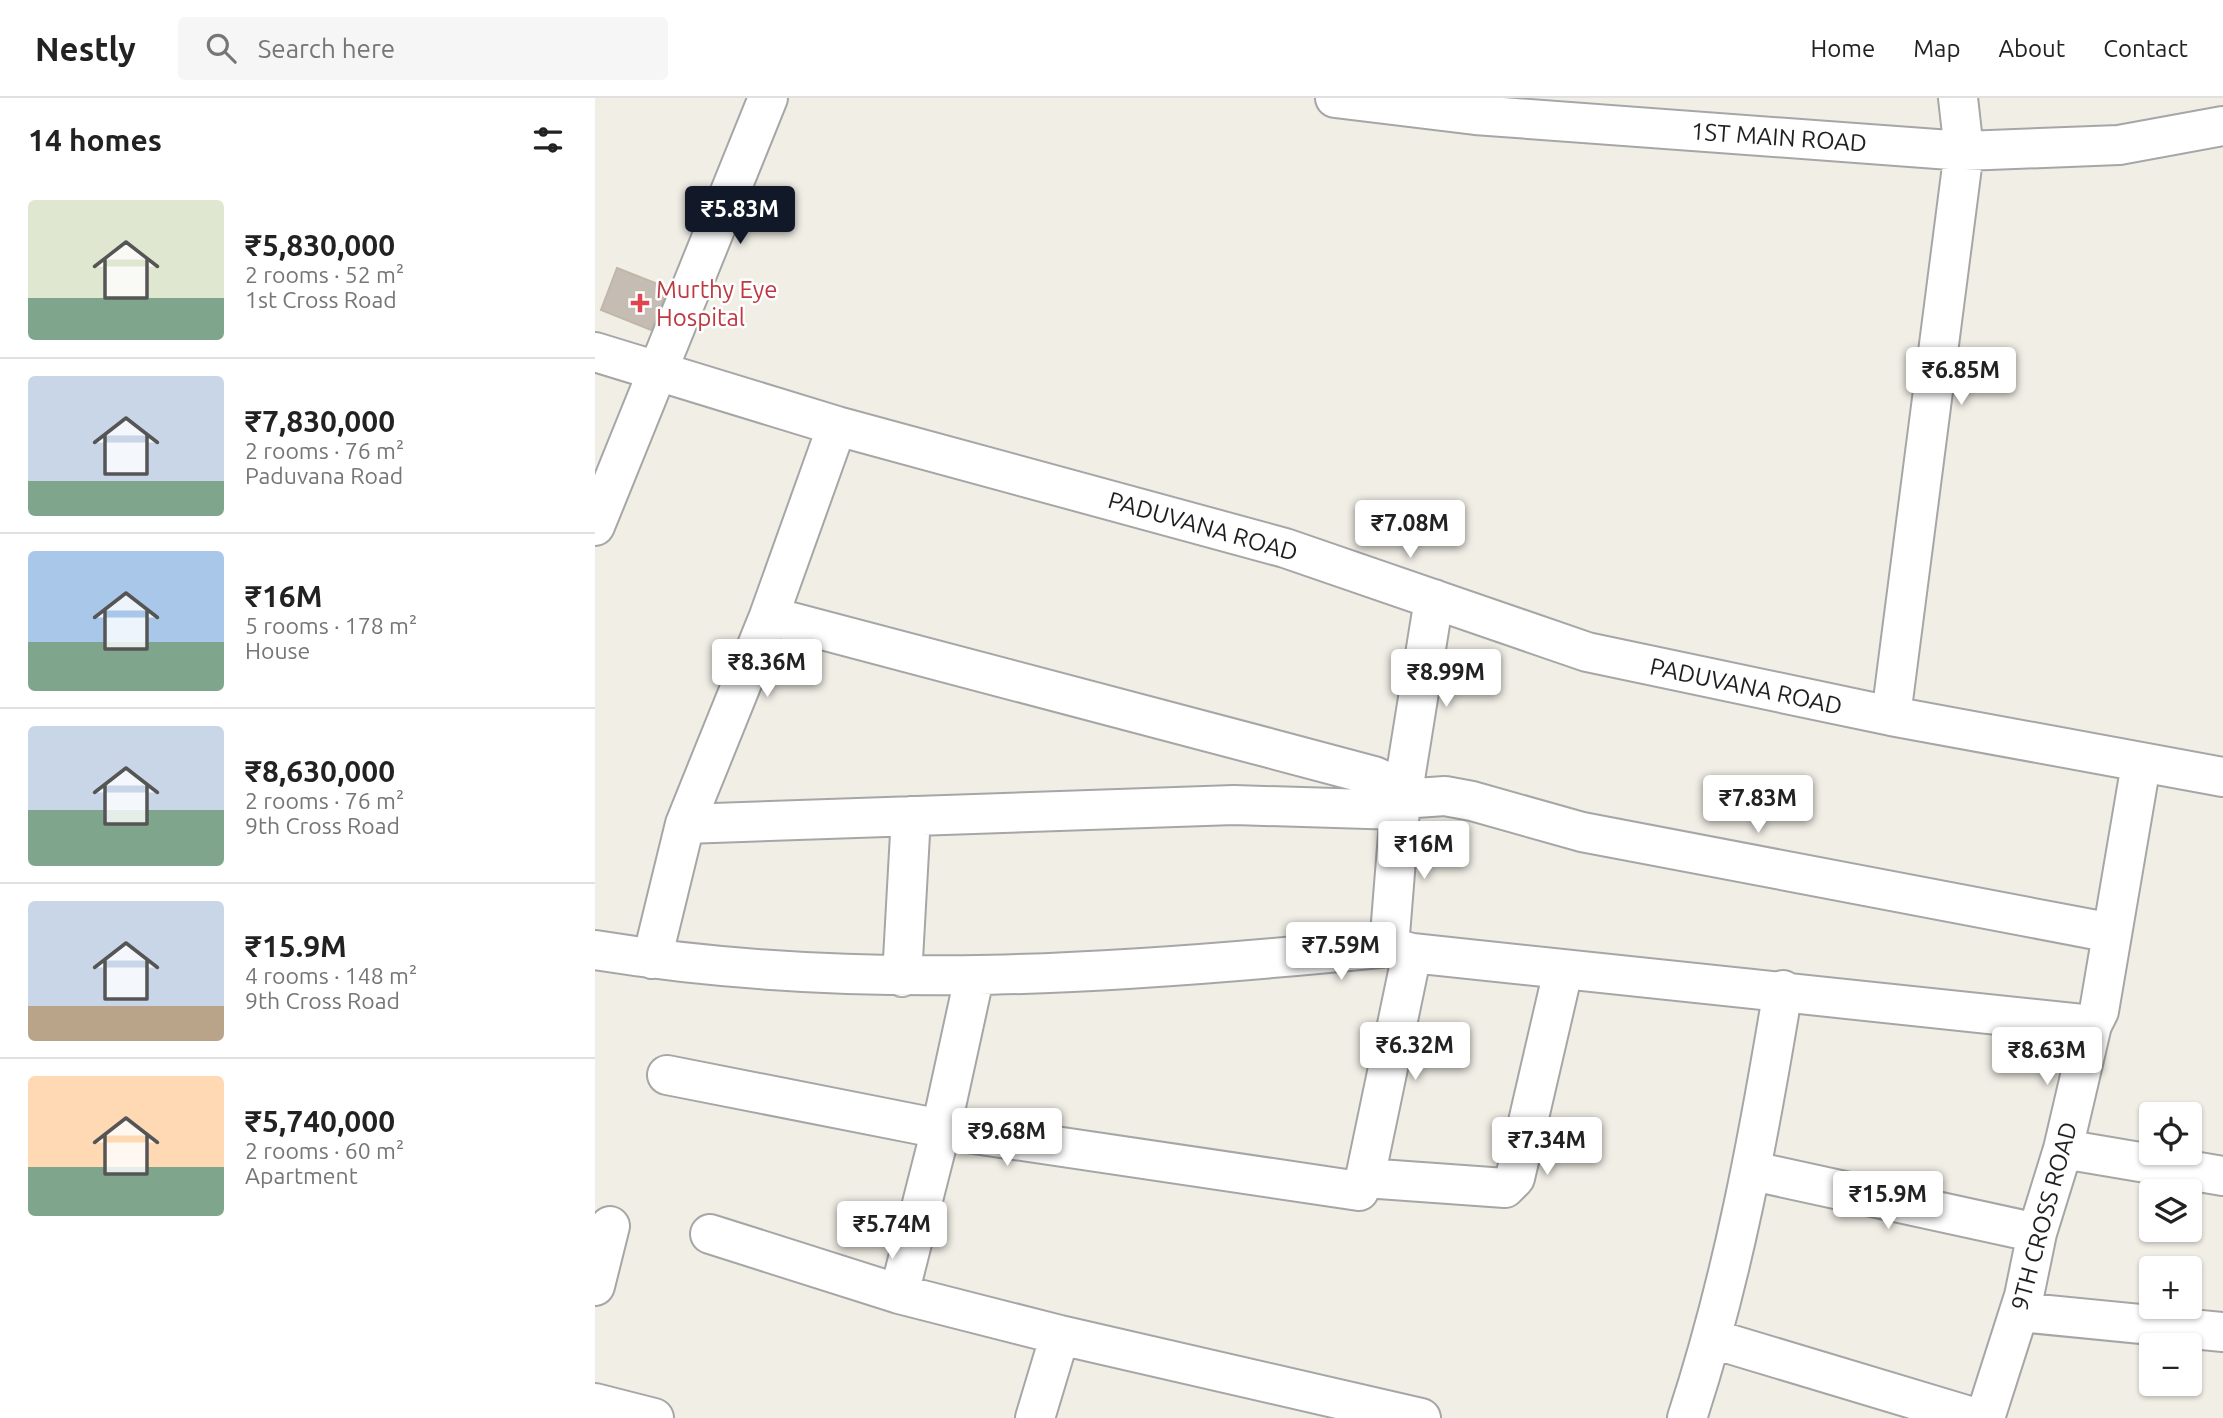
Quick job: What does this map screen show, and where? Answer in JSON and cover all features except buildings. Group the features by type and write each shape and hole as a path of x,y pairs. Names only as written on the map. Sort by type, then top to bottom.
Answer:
{"street":[{"path":"595,526 768,98"},
{"name":"1ST MAIN ROAD","path":"1335,98 1475,115 1964,151 2119,145 2223,126"},
{"path":"1891,716 1964,151 1958,98"},
{"name":"PADUVANA ROAD","path":"595,352 837,426 1285,548 1587,652 1891,716 2223,777"},
{"path":"652,959 685,824 769,616 837,426"},
{"path":"667,1075 941,1129 1359,1191 1365,1178 1400,950 1401,800 1434,600"},
{"path":"769,616 1374,776 1401,800"},
{"name":"9TH CROSS ROAD","path":"1985,1418 2019,1312 2037,1233 2063,1149 2092,1025 2099,1011 2141,764"},
{"path":"685,824 1401,800 1445,796 1582,832 2112,933"},
{"path":"902,977 911,816"},
{"path":"595,950 652,959 902,977 974,978 1223,964 1400,950 1563,971 1783,990 2092,1025"},
{"path":"1365,1178 1505,1188 1515,1178 1522,1161 1563,971"},
{"path":"899,1294 941,1129 974,978"},
{"path":"1687,1418 1713,1339 1753,1171 1783,990"},
{"path":"2063,1149 2223,1176"},
{"path":"1753,1171 2037,1233"},
{"path":"595,1286 610,1226"},
{"path":"710,1234 899,1294 1060,1335 1421,1418"},
{"path":"2019,1312 2223,1332"},
{"path":"1035,1418 1060,1335"},
{"path":"1713,1339 1976,1418"},
{"path":"595,1403 653,1418"}],"place":[{"name":"Murthy Eye Hospital","path":"640,303"}]}
